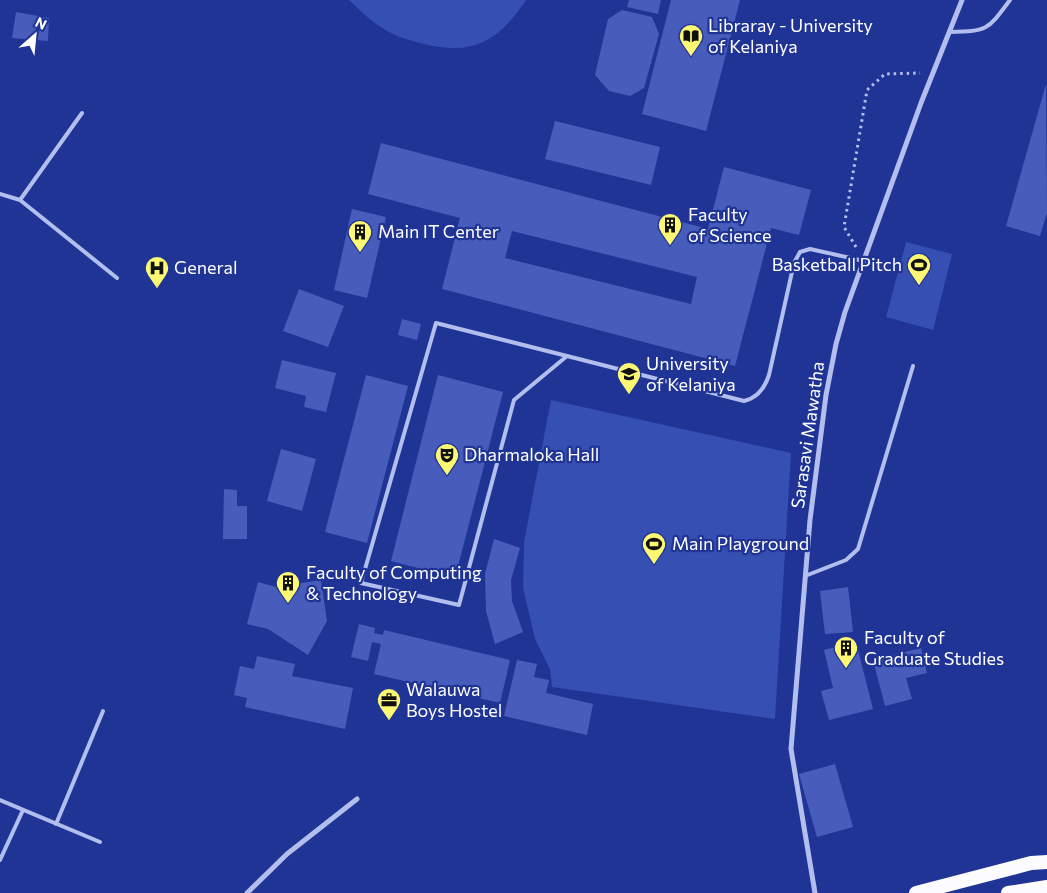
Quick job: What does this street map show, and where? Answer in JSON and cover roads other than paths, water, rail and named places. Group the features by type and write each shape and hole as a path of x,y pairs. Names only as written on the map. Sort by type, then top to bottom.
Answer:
{"highway":[{"path":"916,893 1031,863 1047,862"},
{"path":"1008,893 1047,886"}],"street":[{"name":"Sarasavi Mawatha","path":"815,893 791,749 805,576 826,395 836,344 864,260 933,72 962,0"},
{"path":"247,893 287,854 357,800"}],"lane":[{"path":"949,32 975,31 991,25 1010,0"},
{"path":"20,200 82,113"},
{"path":"0,194 20,200 117,278"},
{"path":"567,356 514,400 459,605 361,583 436,323 567,356 744,401 751,399 760,391 770,375 794,263 800,252 810,249 864,260"},
{"path":"805,576 846,560 858,549 912,366"},
{"path":"56,824 103,710"},
{"path":"0,800 100,842"},
{"path":"0,860 23,810"}],"place":[{"name":"Libraray - University of Kelaniya","path":"691,57"},
{"name":"Faculty of Science","path":"670,246"},
{"name":"Main IT Center","path":"360,253"},
{"name":"Basketball Pitch","path":"919,286"},
{"name":"General","path":"157,289"},
{"name":"University of Kelaniya","path":"629,395"},
{"name":"Dharmaloka Hall","path":"447,476"},
{"name":"Main Playground","path":"654,565"},
{"name":"Faculty of Computing & Technology","path":"288,604"},
{"name":"Faculty of Graduate Studies","path":"846,669"},
{"name":"Walauwa Boys Hostel","path":"389,721"}]}
